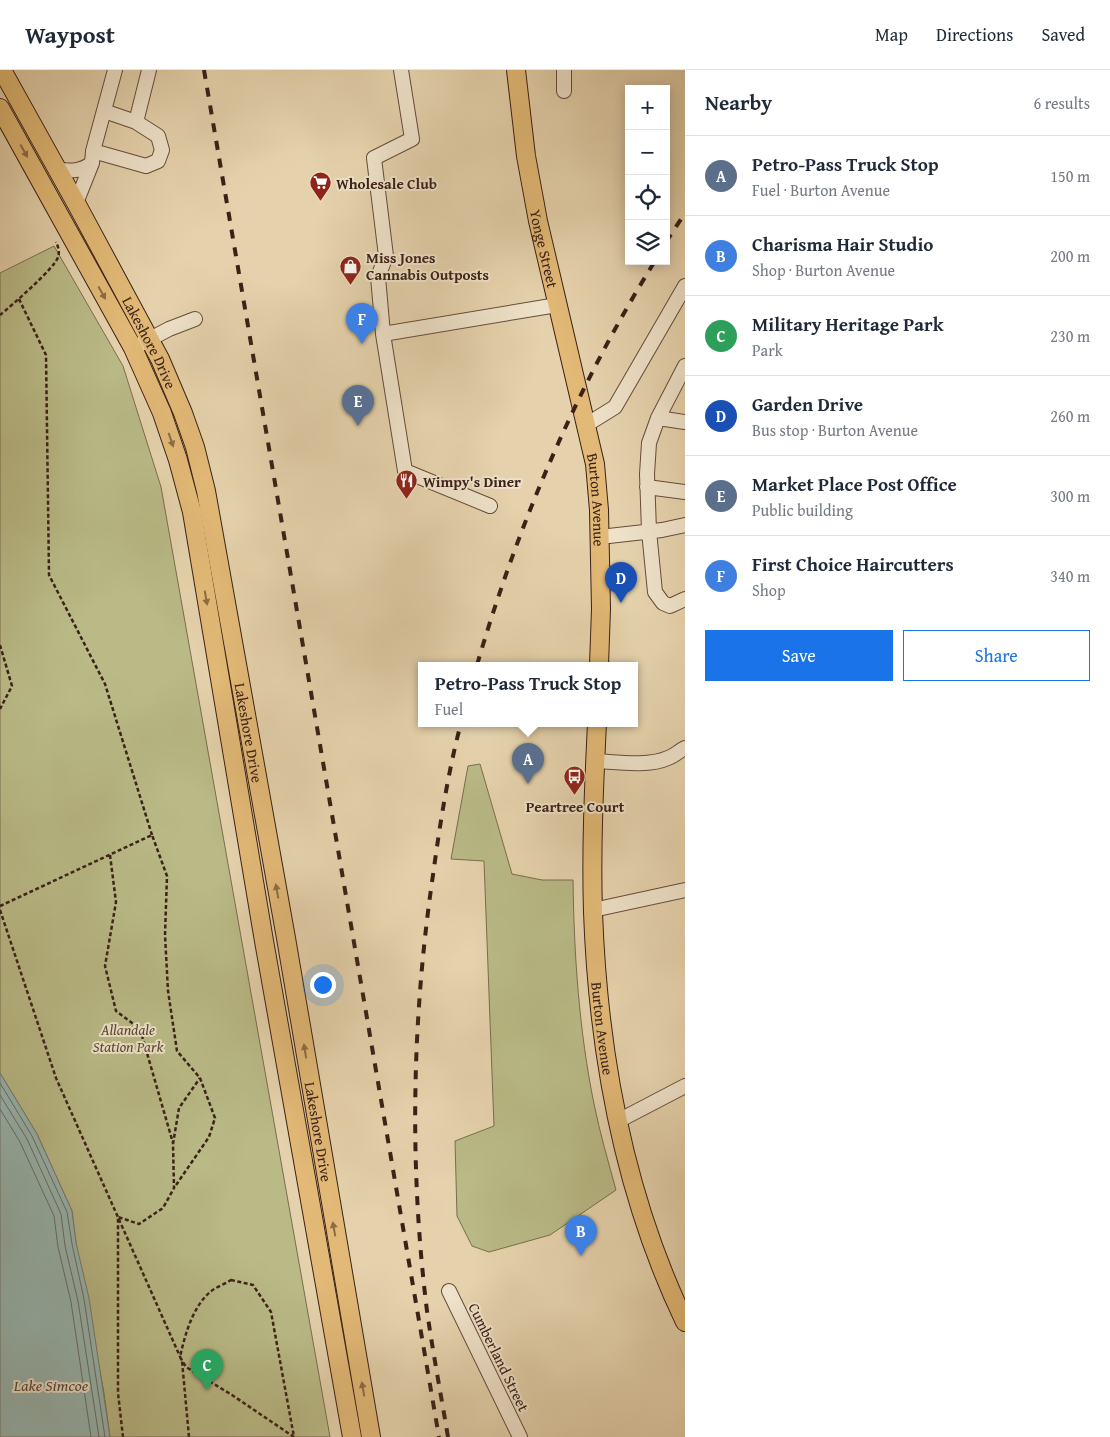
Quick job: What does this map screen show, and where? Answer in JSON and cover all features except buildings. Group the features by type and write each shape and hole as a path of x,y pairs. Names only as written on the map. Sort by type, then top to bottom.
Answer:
{"main road":[{"name":"Lakeshore Drive","path":"2,70 149,338 183,413 195,447 206,491 286,938 371,1437"},
{"name":"Yonge Street","path":"516,70 530,178 538,221 586,425"},
{"name":"Lakeshore Drive","path":"0,108 133,348 162,413 178,460 192,512 264,941 352,1437"},
{"name":"Burton Avenue","path":"586,425 595,464 599,510 600,662"},
{"name":"Burton Avenue","path":"597,727 593,910 599,1003 610,1081 631,1171 650,1234 663,1271 685,1322"}],"street":[{"path":"76,203 92,157 116,70"},
{"path":"136,122 150,70"},
{"path":"401,70 412,139 374,158 386,256 378,277 383,334 405,471 490,506"},
{"path":"564,70 564,91"},
{"path":"92,157 146,166 158,161 162,150 158,136 136,122 104,112"},
{"path":"56,170 74,171 84,169 92,157"},
{"path":"586,425 615,407 685,286"},
{"path":"383,334 558,305"},
{"path":"133,348 149,338 195,319"},
{"path":"685,366 658,418 649,443 647,487 649,531 656,592 663,604 670,606 685,599"},
{"path":"658,418 685,422"},
{"path":"647,487 685,492"},
{"path":"600,537 685,525"},
{"path":"596,761 639,762 660,760 668,758 685,748"},
{"path":"593,910 685,890"},
{"path":"618,1121 685,1086"},
{"name":"Cumberland Street","path":"449,1291 520,1437"}],"path":[{"path":"0,315 47,271 58,257 58,247 54,238"},
{"path":"19,299 46,355 49,575 105,684 152,835 167,876 165,936 168,991 177,1051 200,1078 214,1118 209,1137 174,1188 163,1208 139,1224 118,1217"},
{"path":"0,645 12,686 0,709"},
{"path":"0,906 152,835"},
{"path":"110,854 116,902 106,966 116,1011 140,1029 173,1144"},
{"path":"0,910 56,1078 180,1357 186,1367 232,1395 294,1437 271,1312 253,1285 231,1280 210,1292 196,1310 185,1337 180,1357 189,1437"},
{"path":"174,1188 173,1144 179,1108 200,1078"},
{"path":"118,1217 118,1393 123,1437"}],"green space":[{"name":"Allandale Station Park","path":"54,246 123,366 161,487 330,1437 110,1437 72,1211 37,1134 0,1073 0,273"},
{"path":"480,764 512,874 542,880 573,880 576,964 581,1020 596,1115 616,1190 550,1235 489,1252 472,1246 457,1216 455,1141 494,1126 484,861 451,859 468,766"}],"water":[{"name":"Lake Simcoe","path":"0,1073 37,1134 72,1211 76,1243 89,1298 110,1437 0,1437"}],"railway":[{"path":"204,70 439,1437"},
{"path":"670,236 685,213"},
{"path":"478,662 511,560 552,457 600,357 653,265"},
{"path":"448,1437 434,1358 421,1256 417,1202 415,1092 417,1038 426,929 445,798 460,727"}],"place":[{"name":"Wholesale Club","path":"320,202"},
{"name":"Miss Jones Cannabis Outposts","path":"350,285"},
{"name":"First Choice Haircutters","path":"362,344"},
{"name":"Market Place Post Office","path":"358,426"},
{"name":"Wimpy's Diner","path":"407,500"},
{"name":"Garden Drive","path":"621,603"},
{"name":"Petro-Pass Truck Stop","path":"528,784"},
{"name":"Peartree Court","path":"575,796"},
{"name":"Charisma Hair Studio","path":"581,1256"},
{"name":"Military Heritage Park","path":"207,1390"}]}
